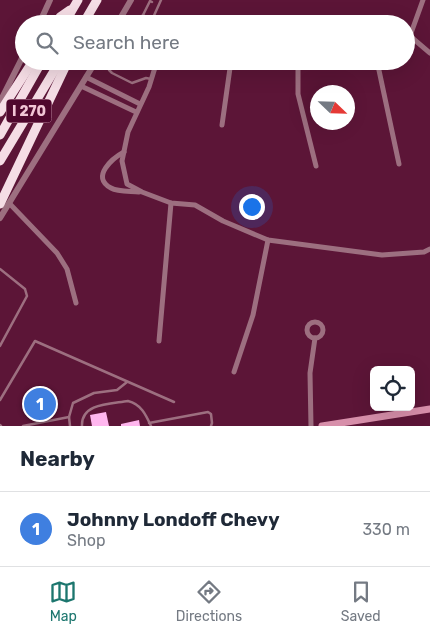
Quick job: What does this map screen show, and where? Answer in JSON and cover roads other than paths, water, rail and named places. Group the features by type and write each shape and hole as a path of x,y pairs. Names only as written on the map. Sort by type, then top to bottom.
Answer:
{"highway":[{"path":"89,15 97,0"},
{"path":"62,15 76,3"},
{"path":"69,15 76,3"},
{"path":"0,112 27,70"},
{"name":"I 270","path":"0,135 37,70"},
{"name":"I 270","path":"0,161 55,70"},
{"path":"4,204 64,70"}],"main road":[{"path":"322,426 430,409"}],"street":[{"path":"42,15 50,0"},
{"path":"122,15 130,0"},
{"path":"415,17 422,0"},
{"path":"415,43 430,53"},
{"path":"0,102 16,70"},
{"path":"0,218 4,204 90,70"},
{"path":"154,70 128,132 122,161 127,184 171,203 195,205 223,221 268,240 382,255 424,252 430,249"},
{"path":"222,126 230,70"},
{"path":"298,70 298,94 316,166"},
{"path":"380,70 399,164"},
{"path":"86,77 140,104"},
{"path":"80,86 136,112"},
{"path":"124,152 113,159 105,168 102,176 105,183 111,189 142,192"},
{"path":"159,341 171,203"},
{"path":"4,204 57,253 68,269 76,303"},
{"path":"234,372 253,316 268,240"},
{"path":"311,426 310,373 315,338"}],"lane":[{"path":"154,15 161,0"},
{"path":"143,14 150,1"},
{"path":"109,70 132,83 146,78 152,79"},
{"path":"0,269 25,289 27,296 0,346"},
{"path":"0,400 35,341 174,402"},
{"path":"70,426 69,417 73,403 94,394 117,390 127,382"},
{"path":"82,426 82,419 85,414 93,408 128,401 141,407 150,424 208,412 211,414 211,426"},
{"path":"23,426 69,417"}],"place":[{"name":"Johnny Londoff Chevy","path":"40,404"}]}
